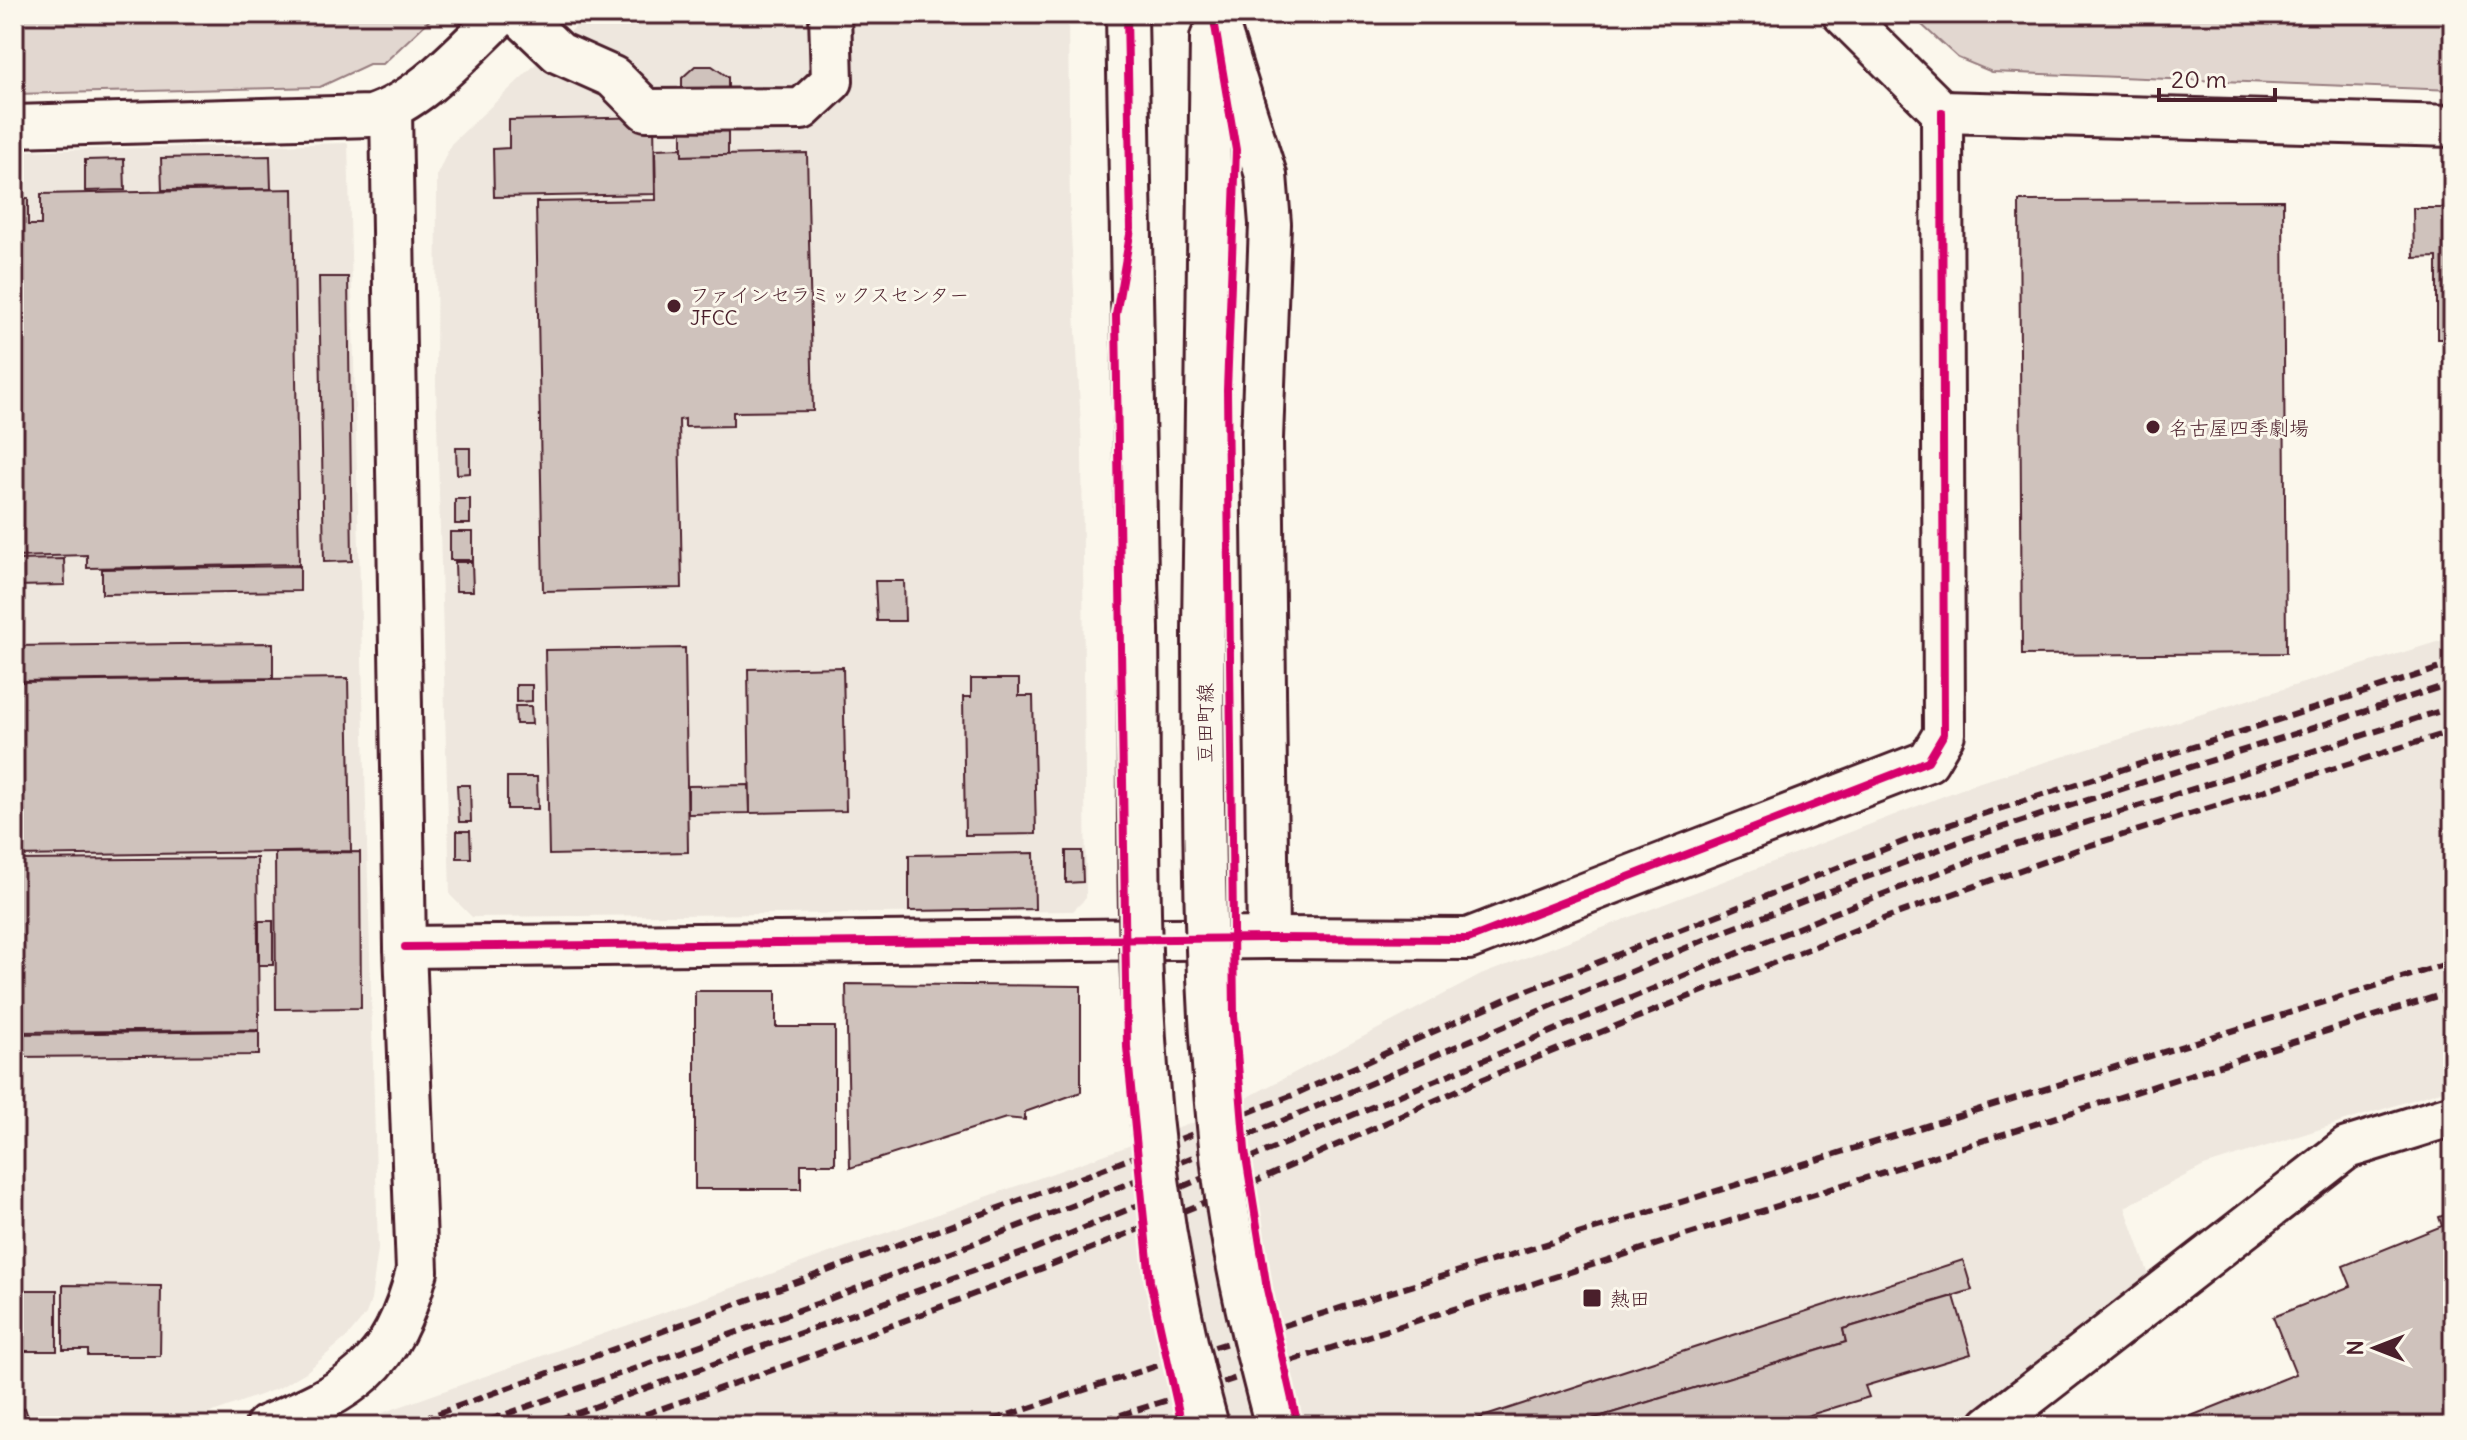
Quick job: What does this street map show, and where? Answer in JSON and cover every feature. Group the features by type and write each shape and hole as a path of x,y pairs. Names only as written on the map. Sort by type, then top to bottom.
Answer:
{"street":[{"path":"14,126 345,118 391,110 443,69 502,14"},
{"path":"518,14 559,53 613,77 646,110 802,109 832,81 830,14"},
{"path":"1127,14 1147,1068 1163,1205 1182,1313 1208,1426"},
{"path":"1213,14 1266,175 1270,224 1262,439 1268,938"},
{"name":"豆田町線","path":"1213,14 1203,630 1205,909 1212,1064 1224,1185 1276,1426"},
{"path":"1843,14 1942,112 2453,126"},
{"path":"266,1426 324,1402 362,1378 390,1343 407,1309 417,1271 405,947 391,110"},
{"path":"405,947 1268,938 1468,939 1928,761 1944,734 1942,112"},
{"path":"1990,1426 2347,1148 2453,1115"}],"shaded area":[{"path":"14,14 436,14 383,64 369,64 320,87 14,94"},
{"path":"589,14 1068,14 1070,214 1082,447 1086,898 1073,911 472,917 450,895 436,383 437,175 451,144"},
{"path":"1910,14 2453,14 2453,90 1992,72 1958,58"},
{"path":"348,143 378,1249 371,1300 366,1314 348,1336 306,1372 279,1388 175,1426 14,1426 14,151"},
{"path":"2453,637 2453,1087 2204,1166 2125,1207 2149,1275 1955,1426 346,1426 1212,1116 1481,975 1977,783"}],"building":[{"path":"695,66 712,66 728,77 728,155 682,156 682,78"},
{"path":"654,117 655,194 494,197 493,149 509,148 509,120"},
{"name":"ファインセラミックスセンター JFCC","path":"682,148 682,156 807,153 813,411 733,412 733,426 685,427 685,419 679,420 682,588 543,591 536,202 656,200 655,149"},
{"path":"270,156 271,189 162,190 161,158"},
{"path":"124,159 125,190 85,191 85,160"},
{"path":"293,189 299,564 87,568 87,555 14,557 14,199 28,198 28,225 41,225 41,194"},
{"name":"名古屋四季劇場","path":"2283,200 2286,653 2022,655 2019,201"},
{"path":"2413,208 2453,208 2453,339 2437,339 2437,257 2414,258"},
{"path":"319,277 348,277 352,561 324,562"},
{"path":"456,448 470,448 470,473 457,474"},
{"path":"455,499 470,499 470,524 455,524"},
{"path":"450,532 473,532 473,560 450,560"},
{"path":"64,559 65,585 14,586 14,560"},
{"path":"455,562 472,562 473,591 456,591"},
{"path":"300,566 300,591 102,594 102,569"},
{"path":"875,581 904,581 905,621 877,621"},
{"path":"273,643 273,678 14,681 14,646"},
{"path":"685,648 688,852 549,855 545,650"},
{"path":"843,667 846,811 750,813 748,669"},
{"path":"348,678 351,851 14,856 14,682"},
{"path":"971,679 1019,679 1019,696 1033,696 1036,834 965,835 963,697 971,697"},
{"path":"516,685 532,685 532,701 516,702"},
{"path":"515,706 531,706 532,724 516,724"},
{"path":"507,777 537,777 538,809 507,809"},
{"path":"457,785 470,785 471,822 459,822"},
{"path":"749,785 750,813 688,814 688,786"},
{"path":"457,831 470,831 471,858 457,858"},
{"path":"1066,851 1082,851 1083,882 1066,883"},
{"path":"360,852 361,1008 276,1009 275,853"},
{"path":"1034,853 1035,909 909,911 909,855"},
{"path":"257,858 259,1030 14,1032 14,860"},
{"path":"259,921 273,921 273,965 259,965"},
{"path":"846,984 1081,986 1081,1092 1025,1112 1025,1120 1006,1118 850,1168"},
{"path":"695,991 776,991 776,1027 835,1027 835,1164 801,1164 801,1189 695,1189"},
{"path":"259,1031 259,1055 14,1057 14,1034"},
{"path":"2453,1212 2453,1426 2166,1426 2296,1374 2273,1317 2351,1286 2343,1266 2442,1226 2439,1217"},
{"path":"1963,1260 1972,1290 1843,1329 1846,1342 1569,1426 1455,1426"},
{"path":"63,1285 161,1286 160,1356 88,1356 88,1350 63,1350"},
{"path":"14,1290 57,1290 57,1351 14,1351"},
{"path":"1954,1296 1971,1354 1865,1386 1869,1397 1774,1426 1569,1426 1846,1342 1843,1329"},
{"path":"25,1408 31,1426 14,1426 14,1412"}],"railway":[{"path":"404,1426 1075,1180 1293,1095 1508,998 1933,830 2453,664"},
{"path":"473,1426 819,1303 1107,1192 1294,1116 1723,932 1969,838 2453,683"},
{"path":"541,1426 1034,1249 1831,914 1999,850 2453,707"},
{"path":"611,1426 787,1365 1043,1268 1246,1186 1476,1082 1888,917 2085,847 2453,731"},
{"path":"975,1426 1202,1351 2453,962"},
{"path":"1086,1426 2453,991"}],"cycle path":[{"path":"1127,14 1131,229 1116,315 1127,1047 1150,1281 1182,1426"},
{"path":"1213,14 1236,150 1227,390 1234,1016 1245,1150 1267,1289 1298,1426"},
{"path":"405,947 1268,938 1468,939 1928,761 1944,734 1942,112"}],"place":[{"name":"ファインセラミックスセンター JFCC","path":"674,306"},
{"name":"名古屋四季劇場","path":"2153,427"},
{"name":"熱田","path":"1592,1298"}]}
